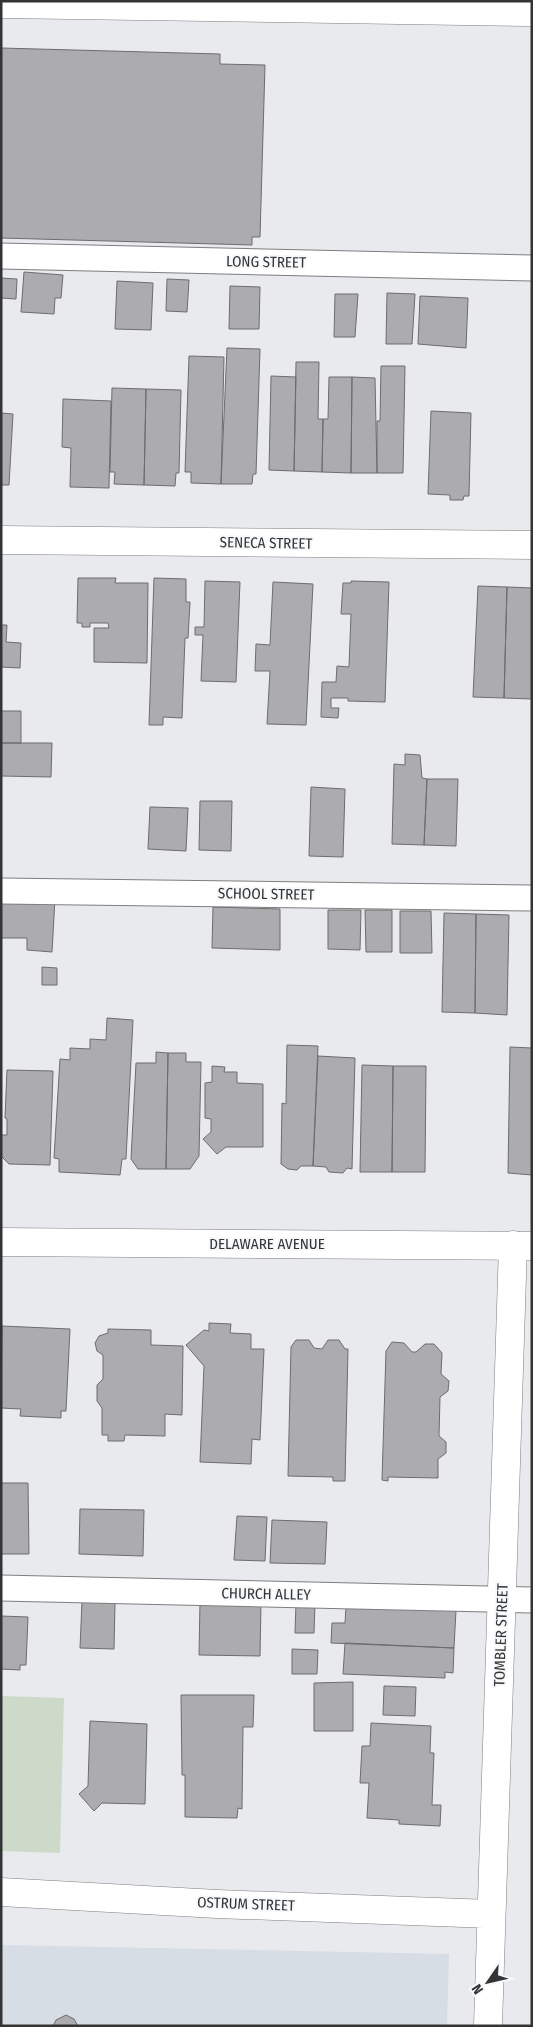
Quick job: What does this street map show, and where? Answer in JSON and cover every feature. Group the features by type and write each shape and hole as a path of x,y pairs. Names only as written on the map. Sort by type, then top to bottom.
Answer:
{"street":[{"path":"1,4 532,12"},
{"name":"SENECA STREET","path":"1,540 532,545"},
{"name":"DELAWARE AVENUE","path":"1,1242 522,1245"},
{"name":"TOMBLER STREET","path":"488,2026 502,1599 522,1245"},
{"name":"OSTRUM STREET","path":"1,1892 217,1904 491,1914"}],"lane":[{"name":"LONG STREET","path":"1,256 532,268"},
{"name":"SCHOOL STREET","path":"1,891 532,898"},
{"name":"CHURCH ALLEY","path":"1,1588 532,1600"}],"shaded area":[{"path":"1,1945 449,1954 447,2026 1,2026"}],"green space":[{"path":"1,1696 64,1698 60,1853 1,1851"}],"building":[{"path":"1,48 220,54 220,64 265,65 260,237 252,237 252,245 1,238"},
{"path":"24,272 63,275 61,298 55,298 54,314 21,312"},
{"path":"1,278 17,279 16,299 1,298"},
{"path":"167,279 189,280 187,312 166,311"},
{"path":"117,281 153,283 151,330 115,329"},
{"path":"230,286 260,287 259,329 229,329"},
{"path":"387,293 415,294 412,344 386,344"},
{"path":"335,294 358,294 355,337 334,337"},
{"path":"420,296 468,298 466,348 418,344"},
{"path":"227,348 260,349 256,474 253,474 252,484 221,484"},
{"path":"189,356 224,357 221,484 191,483 191,472 185,472"},
{"path":"296,362 319,362 318,419 323,419 322,472 294,471"},
{"path":"381,366 405,366 403,473 377,473 377,421 380,421"},
{"path":"271,376 296,377 294,471 269,470"},
{"path":"329,377 352,377 351,473 322,472 323,419 328,419"},
{"path":"352,377 375,378 377,473 351,473"},
{"path":"112,388 146,389 144,485 114,484 115,472 110,472"},
{"path":"146,389 181,390 179,473 176,473 175,486 144,485"},
{"path":"63,399 111,401 109,488 70,487 71,448 62,447"},
{"path":"431,411 471,413 469,496 464,496 463,500 450,500 450,495 428,494"},
{"path":"1,413 13,414 9,485 1,485"},
{"path":"78,578 116,578 115,583 148,583 147,663 94,662 94,628 109,628 108,623 90,623 90,627 82,627 82,623 77,623"},
{"path":"154,578 186,579 186,602 190,602 188,638 185,638 182,718 163,717 163,725 149,725"},
{"path":"205,581 240,582 236,682 201,681 203,635 195,635 195,627 204,627"},
{"path":"351,581 389,582 385,702 348,701 348,698 331,698 331,708 339,708 338,718 321,717 322,682 336,682 337,666 349,667 351,614 341,614 343,583 351,583"},
{"path":"273,582 313,584 306,725 267,724 270,671 255,671 256,644 270,645"},
{"path":"478,586 507,587 504,698 473,697"},
{"path":"507,587 532,588 532,699 504,698"},
{"path":"1,625 7,625 6,642 21,643 20,668 1,667"},
{"path":"1,711 21,711 21,743 1,743"},
{"path":"1,743 52,743 51,777 1,776"},
{"path":"405,754 420,755 422,778 427,779 424,845 392,844 394,764 405,765"},
{"path":"427,779 458,779 456,846 424,845"},
{"path":"311,787 345,789 343,857 309,856"},
{"path":"200,801 232,801 231,851 199,850"},
{"path":"150,807 188,808 186,851 148,849"},
{"path":"1,897 55,898 52,952 27,950 27,938 1,938"},
{"path":"213,907 280,909 280,950 212,948"},
{"path":"328,910 361,910 360,950 328,949"},
{"path":"365,910 392,910 392,952 366,952"},
{"path":"400,911 431,911 432,953 400,953"},
{"path":"444,913 476,914 475,1013 442,1012"},
{"path":"476,914 509,915 507,1015 475,1013"},
{"path":"42,967 57,968 57,985 42,985"},
{"path":"107,1018 133,1020 126,1159 122,1159 120,1175 59,1172 59,1159 54,1158 60,1059 70,1060 70,1048 90,1049 90,1039 106,1040"},
{"path":"287,1045 318,1046 313,1166 301,1166 297,1170 288,1169 281,1164 282,1103 286,1104"},
{"path":"510,1047 532,1048 532,1175 508,1173"},
{"path":"156,1052 168,1053 166,1169 138,1169 131,1159 136,1063 156,1063"},
{"path":"168,1053 186,1053 186,1062 201,1062 199,1156 190,1169 166,1169"},
{"path":"318,1056 355,1058 352,1169 347,1168 343,1173 329,1172 326,1167 313,1166"},
{"path":"362,1065 393,1066 392,1172 360,1172"},
{"path":"212,1066 225,1067 224,1072 237,1072 237,1083 263,1084 263,1147 226,1147 217,1154 203,1139 211,1132 211,1119 205,1118 205,1083 212,1082"},
{"path":"393,1066 426,1066 425,1172 392,1172"},
{"path":"7,1070 53,1071 50,1165 9,1164 1,1156 1,1135 7,1135 7,1119 5,1118"},
{"path":"209,1323 231,1324 230,1333 251,1334 251,1349 264,1349 260,1440 252,1439 251,1464 200,1462 204,1366 186,1345 204,1330 209,1331"},
{"path":"2,1326 70,1329 66,1411 61,1411 61,1418 20,1416 21,1409 1,1408"},
{"path":"108,1329 151,1330 151,1345 183,1346 182,1415 165,1414 165,1436 125,1435 124,1441 108,1441 108,1435 102,1435 102,1408 97,1401 97,1385 103,1379 103,1355 97,1351 95,1343 99,1336 108,1333"},
{"path":"296,1340 309,1340 314,1348 322,1349 328,1340 339,1340 345,1349 348,1349 345,1481 333,1481 333,1477 288,1476 291,1347"},
{"path":"392,1342 404,1343 412,1352 416,1352 425,1344 434,1344 442,1353 441,1374 449,1381 448,1391 440,1397 439,1436 446,1442 446,1453 438,1459 438,1478 388,1477 388,1481 382,1480 386,1351"},
{"path":"1,1483 28,1483 29,1554 1,1554"},
{"path":"80,1509 144,1510 143,1556 79,1554"},
{"path":"237,1516 267,1517 265,1561 234,1560"},
{"path":"272,1520 327,1522 325,1564 270,1563"},
{"path":"82,1602 115,1603 114,1649 80,1648"},
{"path":"200,1602 261,1603 260,1656 199,1655"},
{"path":"296,1603 315,1603 314,1633 295,1633"},
{"path":"346,1606 456,1610 454,1648 331,1643 332,1623 345,1623"},
{"path":"1,1616 28,1617 26,1665 20,1665 20,1670 1,1669"},
{"path":"345,1643 454,1648 453,1673 445,1672 445,1678 343,1674"},
{"path":"292,1649 318,1650 317,1674 292,1674"},
{"path":"353,1682 353,1731 314,1731 314,1683"},
{"path":"384,1686 416,1687 415,1716 383,1715"},
{"path":"181,1695 254,1695 253,1727 243,1727 242,1809 238,1808 237,1818 185,1817 185,1775 182,1775"},
{"path":"90,1721 147,1724 145,1804 102,1803 94,1811 79,1794 88,1786"},
{"path":"371,1723 431,1726 430,1753 434,1753 432,1805 441,1805 440,1826 399,1824 399,1820 367,1818 369,1783 360,1783 362,1746 370,1746"},
{"path":"66,2015 74,2019 78,2026 53,2026 56,2020"}]}
